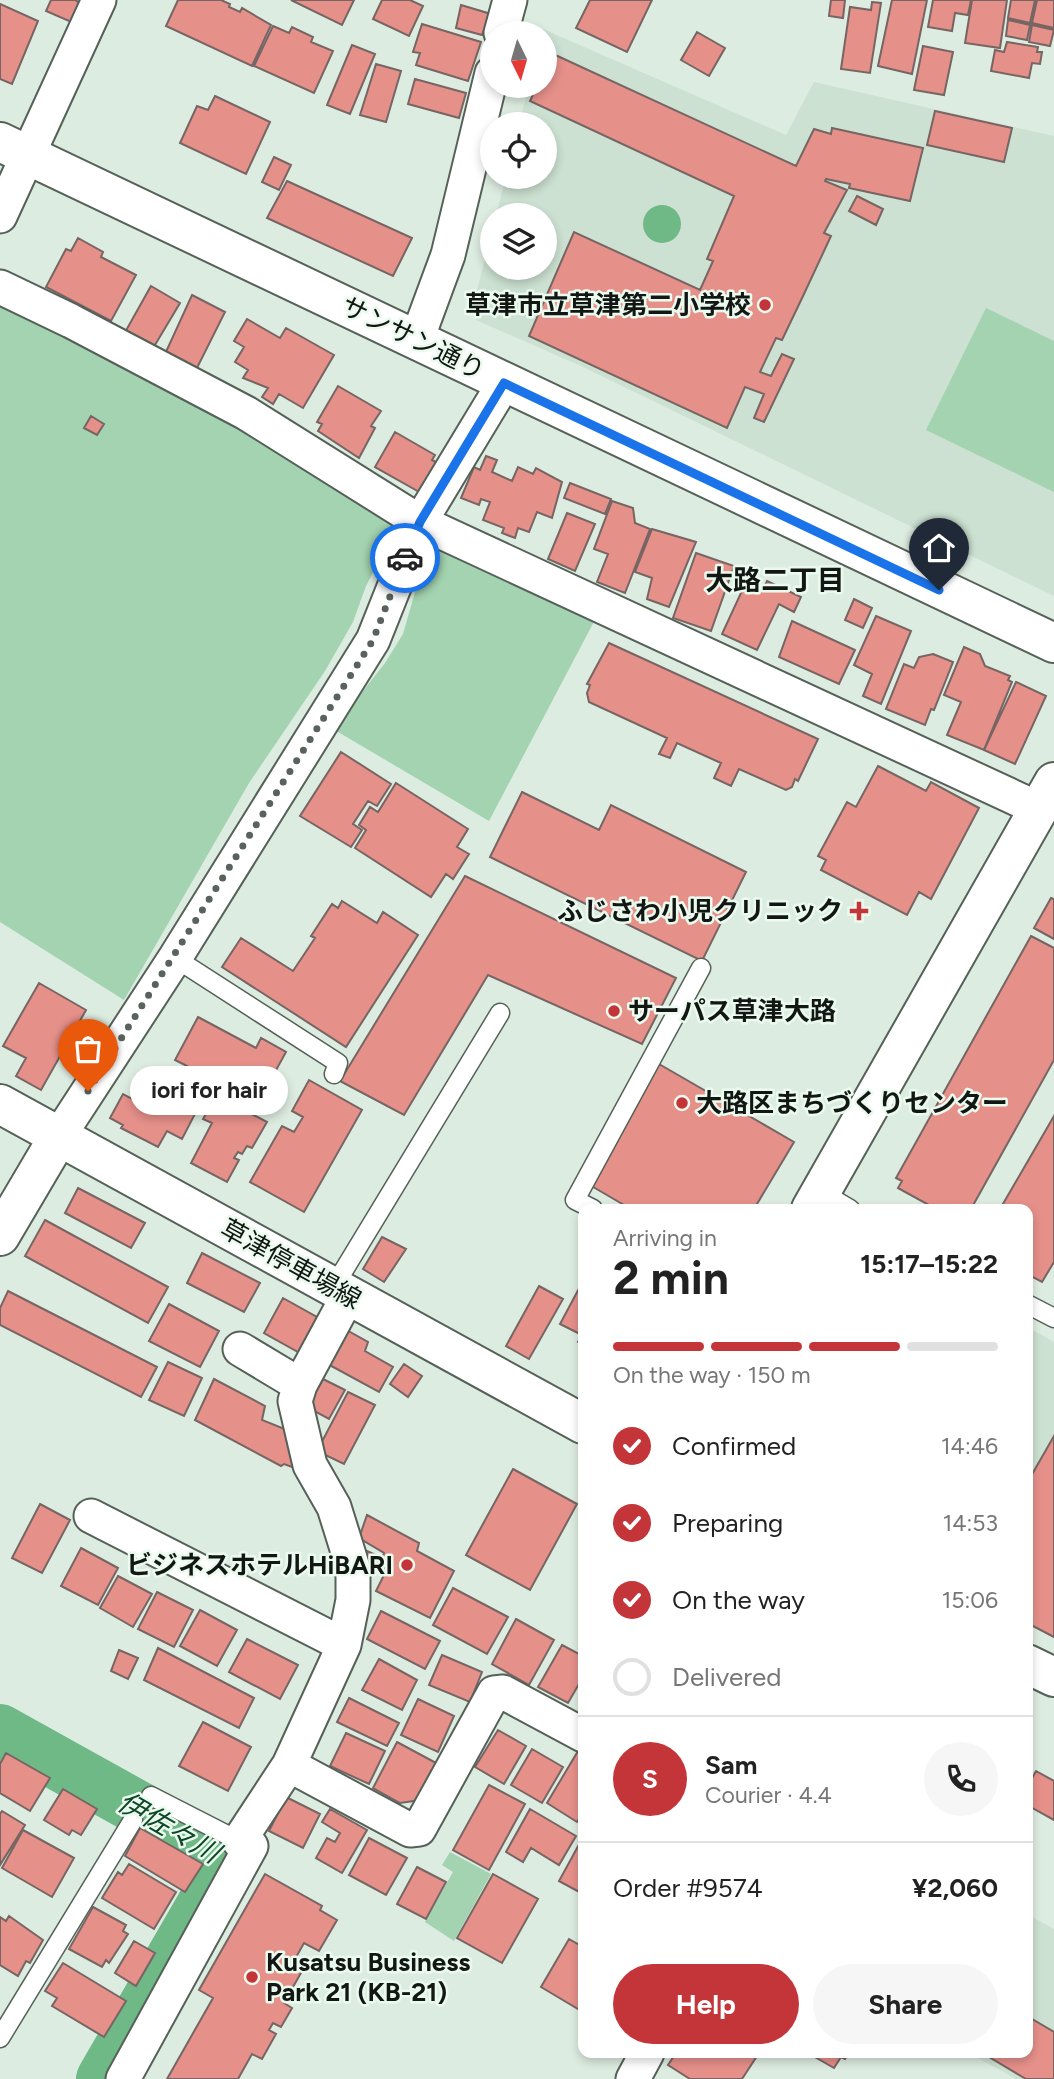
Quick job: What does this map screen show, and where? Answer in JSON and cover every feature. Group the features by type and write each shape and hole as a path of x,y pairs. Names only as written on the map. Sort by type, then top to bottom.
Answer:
{"street":[{"path":"0,216 14,148 99,0"},
{"path":"504,21 510,0"},
{"path":"417,338 448,255 486,98"},
{"name":"サンサン通り","path":"14,148 1054,643"},
{"path":"0,287 71,321 246,413 420,522 1049,802 828,1203"},
{"path":"0,1236 59,1136 175,958 373,640 420,522 504,383"},
{"name":"草津停車場線","path":"0,1104 578,1421"},
{"path":"123,2079 251,1846 239,1842 289,1765 344,1645 353,1600 353,1568 334,1507 310,1465 295,1401 341,1292"},
{"path":"240,1349 300,1385"},
{"path":"91,1516 344,1645"},
{"path":"1033,1667 1054,1677"},
{"path":"289,1765 410,1830 419,1829 494,1693 503,1692 578,1732"}],"lane":[{"path":"175,958 338,1063 334,1074"},
{"path":"583,1204 575,1200 701,968"},
{"path":"341,1292 500,1013"},
{"path":"1033,1307 1054,1318"},
{"path":"151,1796 239,1842"},
{"path":"0,2038 133,1820"}],"shaded area":[{"name":"草津市立草津第二小学校","path":"557,35 786,135 814,82 1054,136 1054,596 583,367 476,320 480,278 557,280 557,203 499,203 503,189 557,189 557,112 522,112 526,98 557,98"},
{"path":"662,205 676,210 681,224 676,238 662,243 648,238 643,224 648,210"},
{"path":"0,299 119,357 399,522 366,586 353,622 325,671 249,783 124,1000 0,922"},
{"path":"986,308 1054,341 1054,492 926,430"},
{"path":"444,541 598,614 489,821 333,729 385,663 403,634 427,550"},
{"path":"1033,1330 1054,1342 1054,1436 1033,1473"},
{"path":"450,1852 491,1874 454,1941 425,1922 453,1872 442,1865"},
{"path":"1033,1917 1054,1929 1054,2079 1016,2079 978,2058 1033,2058"}],"building":[{"path":"51,0 75,0 85,5 76,24 46,11"},
{"path":"178,0 221,0 230,4 229,7 240,12 242,8 271,25 252,66 166,26"},
{"path":"291,0 354,0 342,25"},
{"path":"382,0 410,0 423,6 409,36 373,19"},
{"path":"590,0 652,0 627,52 576,28"},
{"path":"831,0 845,0 843,18 829,16"},
{"path":"892,0 927,0 912,74 878,66"},
{"path":"933,0 971,0 968,15 955,13 952,31 928,27"},
{"path":"972,0 1007,0 1000,48 965,43"},
{"path":"1011,0 1035,0 1030,23 1008,18"},
{"path":"1037,0 1054,0 1054,28 1032,23"},
{"path":"872,2 881,3 870,73 841,69 850,7 871,10"},
{"path":"0,4 38,21 12,84 0,79"},
{"path":"461,5 491,14 488,21 480,21 480,34 456,28"},
{"path":"1008,20 1030,25 1027,40 1006,36"},
{"path":"422,24 480,42 468,81 416,65 420,53 413,52"},
{"path":"1032,25 1054,30 1050,46 1029,42"},
{"path":"273,26 289,33 292,27 313,37 311,42 333,51 314,93 254,66"},
{"path":"697,32 725,48 709,76 681,60"},
{"path":"1007,42 1038,47 1037,52 1042,52 1040,64 1032,63 1029,78 991,71 995,50 1004,52"},
{"path":"352,45 375,54 350,114 327,105"},
{"path":"923,46 953,52 944,95 914,90"},
{"path":"557,56 796,166 814,129 831,134 832,128 923,148 910,201 849,188 850,184 826,179 825,181 847,190 824,233 831,236 804,294 782,340 776,338 760,372 771,376 782,354 794,359 764,422 754,418 764,394 745,387 727,428 529,336 553,280 557,280 557,271 574,232 700,290 713,261 707,259 734,196 530,101 531,98 557,98"},
{"path":"376,64 401,71 386,122 360,115"},
{"path":"415,79 466,93 459,118 408,104"},
{"path":"215,96 270,122 246,174 180,143 197,106 208,110"},
{"path":"935,111 1012,128 1004,162 927,145"},
{"path":"274,157 291,165 279,190 262,182"},
{"path":"287,181 412,238 393,276 267,218"},
{"path":"857,196 883,209 876,225 849,211"},
{"path":"78,238 103,252 101,257 136,275 111,321 46,287 66,249 71,251"},
{"path":"151,286 180,303 152,350 124,334"},
{"path":"192,295 225,312 196,370 165,354"},
{"path":"247,319 280,338 286,328 334,355 303,408 279,394 273,404 262,397 268,388 243,378 248,370 235,362 244,347 234,341"},
{"path":"338,386 381,411 371,426 375,428 359,458 318,431 322,424 317,422"},
{"path":"91,416 104,424 97,435 84,428"},
{"path":"395,432 435,455 432,460 438,463 421,493 375,467"},
{"path":"486,456 497,460 492,472 512,481 518,467 533,474 536,468 562,482 552,518 537,512 529,532 518,528 515,538 502,533 504,528 483,520 490,502 481,499 479,505 461,498 474,467 480,470"},
{"path":"570,483 611,499 605,514 564,498"},
{"path":"612,501 633,508 635,523 650,529 625,593 597,582 608,554 594,549"},
{"path":"567,513 595,524 575,571 548,559"},
{"path":"652,529 696,542 669,607 647,599 652,578 635,572"},
{"path":"696,553 734,566 711,631 673,618"},
{"path":"767,581 801,597 794,612 779,604 757,650 722,634 746,582 763,590"},
{"path":"854,599 872,608 863,628 845,620"},
{"path":"876,616 911,631 881,704 863,696 872,674 854,665"},
{"path":"792,621 855,650 839,684 779,657"},
{"path":"609,643 818,739 798,781 795,779 792,787 786,790 739,769 731,786 714,778 721,763 677,743 670,758 659,754 667,738 589,702 587,693 590,685 587,684"},
{"path":"964,647 980,654 985,666 1010,676 1008,680 1012,682 984,750 947,735 961,702 944,695"},
{"path":"933,654 953,662 934,710 931,709 925,725 886,709 904,664 914,668 919,657"},
{"path":"1016,682 1046,696 1015,764 984,750"},
{"path":"341,752 391,784 377,806 368,801 353,824 362,830 351,847 300,816"},
{"path":"878,766 926,791 931,782 979,808 931,899 919,892 907,915 821,870 826,860 818,856 847,802 856,807"},
{"path":"396,783 468,829 457,847 469,854 453,879 446,874 431,897 355,848 366,830 359,825 370,807 378,812"},
{"path":"522,792 599,830 611,805 746,872 702,961 490,857"},
{"name":"サーパス草津大路","path":"465,876 676,978 642,1044 488,975 404,1115 340,1081"},
{"path":"1051,898 1054,899 1054,939 1034,928"},
{"path":"342,901 377,923 383,912 418,935 346,1047 222,967 241,938 293,971 315,938 311,936 332,904 338,908"},
{"path":"1031,936 1054,948 1054,1060 974,1204 927,1204 898,1188 902,1181 896,1178"},
{"path":"39,983 86,1010 41,1090 16,1076 26,1058 3,1046"},
{"path":"198,1017 256,1048 261,1038 286,1052 257,1105 237,1095 239,1091 230,1086 226,1093 221,1090 218,1095 191,1081 194,1076 184,1071 187,1066 175,1060"},
{"name":"大路区まちづくりセンター","path":"659,1064 794,1142 757,1204 622,1204 588,1184"},
{"path":"309,1080 362,1110 304,1212 250,1182 282,1126 294,1132 303,1117 292,1111"},
{"path":"141,1086 151,1091 153,1087 197,1110 182,1139 167,1131 158,1147 121,1128 123,1125 110,1118 123,1094 134,1100"},
{"path":"223,1099 267,1122 252,1148 247,1146 242,1154 238,1152 234,1158 239,1160 227,1182 191,1163 212,1123 203,1119 209,1109 215,1113"},
{"path":"1054,1116 1054,1262 1042,1282 1033,1277 1033,1204 1003,1204"},
{"path":"78,1188 145,1223 131,1248 65,1213"},
{"path":"45,1220 168,1287 148,1323 25,1256"},
{"path":"382,1237 406,1249 384,1282 363,1269"},
{"path":"202,1253 260,1283 244,1312 187,1283"},
{"path":"539,1286 563,1299 529,1359 506,1346"},
{"path":"578,1290 578,1333 560,1324"},
{"path":"8,1291 157,1367 141,1397 0,1325 0,1308"},
{"path":"283,1298 324,1321 305,1356 264,1333"},
{"path":"169,1304 219,1331 200,1367 149,1341"},
{"path":"343,1328 368,1342 365,1351 393,1367 379,1392 324,1362"},
{"path":"168,1362 202,1378 184,1416 149,1400"},
{"path":"404,1364 422,1376 408,1397 390,1384"},
{"path":"214,1379 265,1406 262,1420 292,1432 295,1468 284,1464 281,1466 195,1420"},
{"path":"323,1379 345,1390 329,1419 307,1407"},
{"path":"348,1392 375,1405 344,1464 317,1451"},
{"path":"1054,1436 1054,1637 1033,1626 1033,1473"},
{"path":"513,1469 577,1504 530,1590 466,1555"},
{"path":"40,1504 70,1520 42,1573 12,1558"},
{"path":"367,1515 419,1543 417,1551 454,1571 430,1618 376,1591 385,1573 378,1569 384,1553 359,1538"},
{"path":"81,1548 118,1568 98,1605 61,1586"},
{"path":"367,1551 380,1557 375,1567 362,1562"},
{"path":"118,1576 152,1594 133,1627 100,1608"},
{"path":"453,1588 508,1617 487,1654 433,1625"},
{"path":"157,1592 193,1610 174,1647 138,1629"},
{"path":"200,1610 237,1630 217,1666 180,1646"},
{"path":"381,1611 440,1641 425,1669 367,1639"},
{"path":"516,1619 554,1640 529,1685 492,1664"},
{"path":"247,1639 298,1665 280,1699 229,1672"},
{"path":"562,1645 578,1653 578,1686 568,1703 538,1687"},
{"path":"158,1648 254,1698 239,1728 144,1680"},
{"path":"119,1650 138,1658 128,1679 111,1671"},
{"path":"442,1655 482,1672 470,1702 429,1685"},
{"path":"379,1659 417,1680 402,1710 362,1690"},
{"path":"349,1698 399,1723 387,1746 337,1722"},
{"path":"418,1699 454,1716 438,1752 401,1735"},
{"path":"203,1722 251,1747 228,1791 179,1766"},
{"path":"498,1730 526,1746 504,1784 475,1767"},
{"path":"346,1733 385,1751 369,1784 330,1766"},
{"path":"397,1742 438,1764 421,1800 400,1803 373,1788"},
{"path":"532,1749 563,1767 542,1803 511,1785"},
{"path":"578,1751 578,1820 547,1803"},
{"path":"6,1753 50,1778 30,1811 0,1793 0,1764"},
{"path":"1036,1771 1054,1781 1054,1820 1033,1808 1033,1776"},
{"path":"489,1785 525,1804 489,1870 453,1850"},
{"path":"63,1789 97,1809 81,1835 72,1830 69,1835 44,1820"},
{"path":"286,1797 320,1814 303,1848 269,1831"},
{"path":"330,1809 367,1830 342,1873 316,1858 327,1838 335,1842 340,1833 322,1822"},
{"path":"530,1809 576,1836 559,1865 531,1848 523,1862 506,1852"},
{"path":"2,1811 25,1825 0,1865 0,1814"},
{"path":"140,1828 203,1864 185,1892 125,1856"},
{"path":"23,1830 74,1858 52,1897 2,1868"},
{"path":"369,1838 407,1858 386,1895 349,1875"},
{"path":"578,1846 578,1891 559,1881"},
{"path":"129,1864 176,1892 154,1929 102,1898 118,1872 122,1875"},
{"path":"417,1867 446,1882 426,1919 397,1904"},
{"name":"Kusatsu Business Park 21 (KB-21)","path":"265,1874 322,1906 320,1910 337,1920 319,1951 304,1943 295,1959 306,1964 284,2003 292,2008 281,2027 273,2023 269,2030 276,2034 262,2059 252,2054 238,2079 167,2079 213,1998 199,1990"},
{"path":"493,1874 538,1899 502,1963 457,1938"},
{"path":"93,1907 126,1925 123,1931 128,1934 109,1963 106,1960 102,1967 69,1949"},
{"path":"9,1916 43,1940 30,1963 26,1961 18,1976 0,1965 0,1917 6,1921"},
{"path":"569,1939 578,1944 578,2009 541,1987"},
{"path":"134,1941 155,1953 136,1986 115,1973"},
{"path":"63,1963 126,2001 104,2037 52,2006 57,1998 45,1991"},
{"path":"1033,2020 1054,2032 1054,2079 1026,2079 991,2058 1033,2058"},
{"path":"673,2058 756,2058 742,2079 690,2079 668,2065"},
{"path":"817,2058 840,2058 834,2068"}],"waterway":[{"name":"伊佐々川","path":"0,1731 230,1859 103,2079"}],"way so far":[{"path":"88,1091 175,958 373,640 405,558"}],"place":[{"name":"草津市立草津第二小学校","path":"765,305"},
{"name":"ふじさわ小児クリニック","path":"859,911"},
{"name":"サーパス草津大路","path":"614,1011"},
{"name":"iori for hair","path":"88,1091"},
{"name":"大路区まちづくりセンター","path":"682,1103"},
{"name":"ビジネスホテルHiBARI","path":"407,1565"},
{"name":"Kusatsu Business Park 21 (KB-21)","path":"252,1977"}],"district":[{"name":"大路二丁目","path":"775,580"}],"route":[{"path":"405,558 420,522 504,383 939,590"}]}
